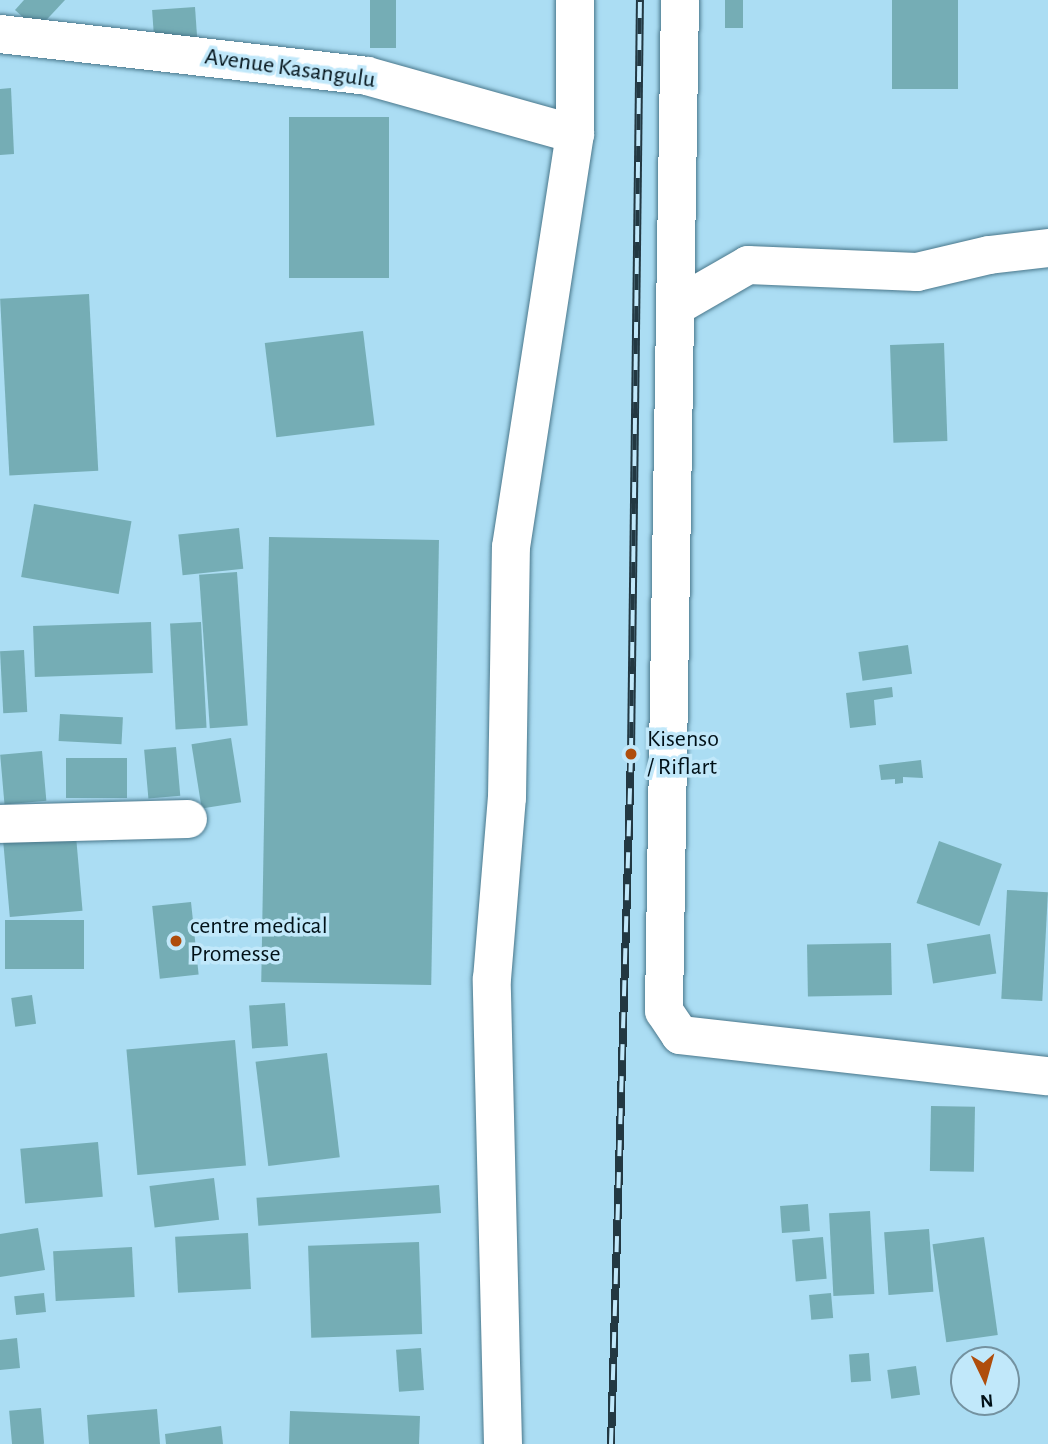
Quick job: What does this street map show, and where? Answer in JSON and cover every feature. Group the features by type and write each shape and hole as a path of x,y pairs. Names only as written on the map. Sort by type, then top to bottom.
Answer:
{"street":[{"path":"503,1444 492,979 507,799 511,547 575,134 575,0"},
{"path":"680,0 664,1011 680,1035 1048,1076"},
{"name":"Avenue Kasangulu","path":"0,34 367,76 575,134"},
{"path":"675,307 748,265 917,272 989,255 1048,248"},
{"path":"0,824 188,819"}],"building":[{"path":"24,0 65,0 37,30 15,10"},
{"path":"370,0 396,0 396,48 370,48"},
{"path":"725,0 743,0 743,28 725,28"},
{"path":"892,0 958,0 958,89 892,89"},
{"path":"195,7 197,39 154,42 152,10"},
{"path":"11,88 14,154 0,155 0,89"},
{"path":"289,117 389,117 389,278 289,278"},
{"path":"89,294 98,471 9,475 0,299"},
{"path":"363,331 375,425 276,437 265,343"},
{"path":"944,343 947,441 893,443 890,345"},
{"path":"34,504 131,521 119,594 21,577"},
{"path":"239,528 243,569 183,575 178,534"},
{"path":"269,537 439,540 431,985 261,982"},
{"path":"237,572 248,726 210,728 199,575"},
{"path":"151,622 153,673 35,677 33,626"},
{"path":"201,622 207,728 176,729 170,624"},
{"path":"908,645 912,674 863,681 858,652"},
{"path":"24,650 27,712 3,713 0,651"},
{"path":"892,687 893,697 874,700 876,725 850,728 846,693"},
{"path":"60,714 123,717 122,744 59,741"},
{"path":"231,738 241,802 202,808 191,744"},
{"path":"176,747 180,796 148,799 144,750"},
{"path":"42,751 46,801 5,804 0,755"},
{"path":"66,758 127,758 127,798 66,798"},
{"path":"921,760 923,778 903,777 903,783 895,784 895,779 881,780 879,765"},
{"path":"76,836 83,911 10,917 3,842"},
{"path":"939,841 1002,864 979,926 916,903"},
{"path":"1007,890 1048,892 1042,1001 1001,999"},
{"name":"centre medical Promesse","path":"191,902 199,975 160,979 152,906"},
{"path":"5,920 84,920 84,969 5,969"},
{"path":"990,934 996,974 933,984 927,944"},
{"path":"891,943 892,995 808,996 807,944"},
{"path":"32,995 36,1024 15,1027 11,998"},
{"path":"285,1003 288,1046 252,1048 249,1006"},
{"path":"235,1040 246,1166 137,1175 126,1049"},
{"path":"327,1053 340,1157 268,1166 256,1062"},
{"path":"931,1106 975,1107 974,1172 930,1171"},
{"path":"98,1142 103,1197 25,1204 20,1149"},
{"path":"214,1178 219,1220 155,1228 149,1186"},
{"path":"439,1185 441,1213 258,1226 256,1198"},
{"path":"808,1204 810,1231 782,1233 780,1206"},
{"path":"870,1211 874,1294 833,1296 829,1213"},
{"path":"38,1228 45,1270 0,1277 0,1234"},
{"path":"929,1229 933,1292 889,1295 884,1232"},
{"path":"248,1233 251,1289 178,1293 175,1237"},
{"path":"823,1237 827,1279 796,1282 792,1240"},
{"path":"984,1237 998,1335 946,1342 933,1244"},
{"path":"419,1242 422,1334 311,1338 308,1246"},
{"path":"132,1247 135,1297 56,1301 53,1251"},
{"path":"44,1293 46,1312 16,1315 14,1296"},
{"path":"831,1293 833,1318 811,1320 809,1295"},
{"path":"17,1338 20,1368 0,1370 0,1340"},
{"path":"421,1348 424,1390 399,1392 396,1350"},
{"path":"869,1353 871,1381 851,1382 849,1354"},
{"path":"916,1366 920,1395 891,1399 887,1370"},
{"path":"41,1408 44,1444 12,1444 9,1411"},
{"path":"157,1409 160,1444 89,1444 87,1415"},
{"path":"290,1411 420,1416 419,1444 289,1444"},
{"path":"221,1426 223,1444 166,1444 165,1434"}],"railway":[{"path":"611,1444 631,754 640,0"}],"place":[{"name":"Kisenso / Riflart","path":"631,754"},
{"name":"centre medical Promesse","path":"176,941"}]}
